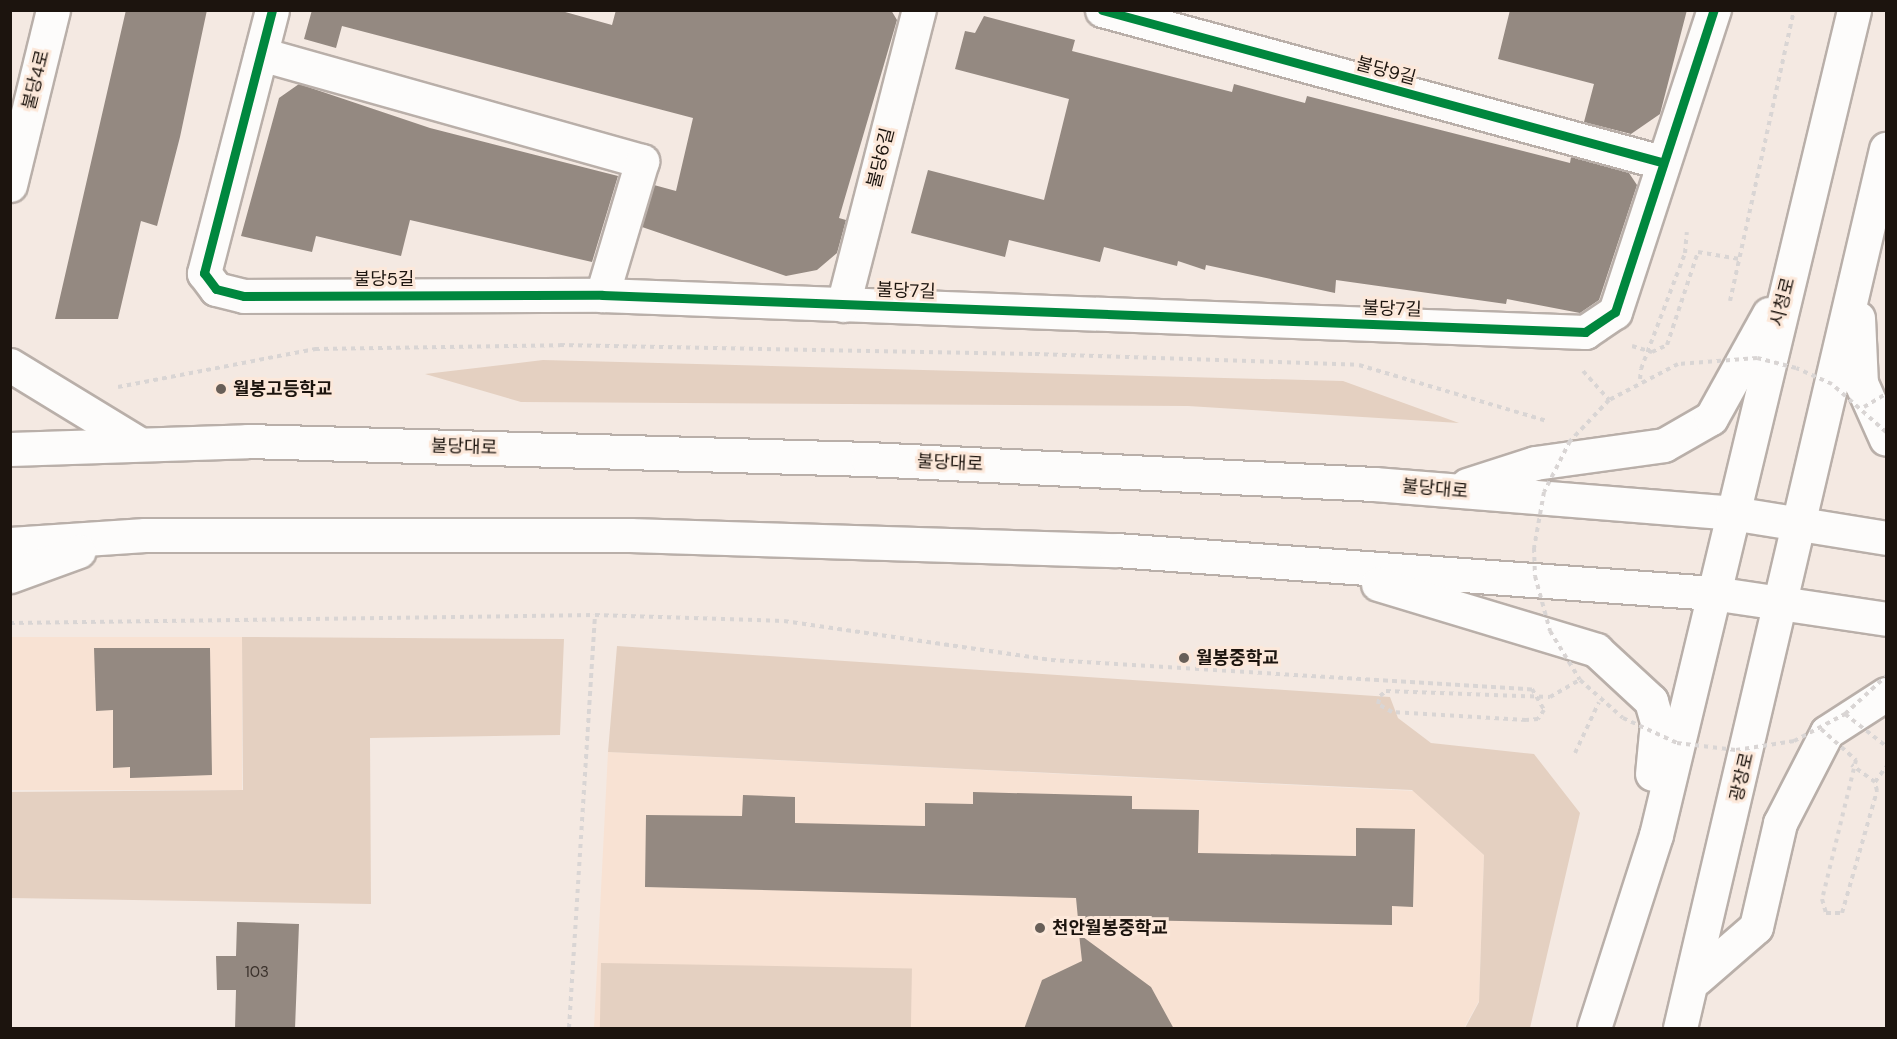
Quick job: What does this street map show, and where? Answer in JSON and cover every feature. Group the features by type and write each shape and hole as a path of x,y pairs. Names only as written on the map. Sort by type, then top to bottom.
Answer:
{"main road":[{"name":"불당4로","path":"10,185 53,10"},
{"name":"불당5길","path":"272,10 204,273 216,289 244,296 602,295 843,305"},
{"name":"불당6길","path":"843,305 918,10"},
{"name":"불당9길","path":"1102,10 1661,162"},
{"name":"불당7길","path":"843,305 1585,332 1615,312 1661,162 1714,10"},
{"name":"시청로","path":"1713,593 1854,10"},
{"path":"261,54 642,161 602,295"},
{"path":"1799,524 1887,149"},
{"path":"1450,490 1535,464 1664,445 1711,418 1790,276"},
{"path":"1855,285 1861,383 1887,439"},
{"path":"10,365 136,442"},
{"name":"불당대로","path":"10,449 136,442 868,459 1450,490 1732,513 1887,537"},
{"name":"광장로","path":"1680,1029 1696,979 1799,524"},
{"path":"10,544 116,537 642,535 1116,550 1322,567 1713,593 1887,619"},
{"path":"10,576 116,537"},
{"path":"1322,567 1596,650 1651,701 1657,722 1649,801 1656,835"},
{"path":"1594,1029 1656,835 1713,593"},
{"path":"1696,979 1756,927 1780,823 1827,732 1887,694"}],"path":[{"path":"1640,379 1685,254 1687,232 1679,228"},
{"path":"1630,339 1632,349 1640,351 1667,345 1698,252 1739,259"},
{"path":"1887,432 1864,407 1814,376 1757,358 1678,364 1640,379 1609,400 1560,457 1537,519 1535,576 1541,604 1580,680 1600,700 1649,733 1706,749 1765,748 1821,729 1845,714 1887,676"},
{"path":"1576,364 1609,400"},
{"path":"1864,407 1887,394"},
{"path":"10,623 595,615 784,621 1051,660 1532,689 1544,710 1538,719 1526,720 1392,712 1378,704 1380,696 1386,690 1550,697 1580,680"},
{"path":"569,1029 595,615"},
{"path":"1575,753 1600,700"},
{"path":"1845,714 1887,746"},
{"path":"1821,729 1856,760 1822,899 1826,914 1842,913 1875,782 1887,768"},
{"path":"1841,756 1875,782"}],"shaded area":[{"path":"543,360 1343,381 1459,423 1188,406 521,402 425,374"},
{"path":"10,637 242,637 242,790 10,790"},
{"path":"242,637 564,639 560,735 370,738 371,904 11,898 11,792 243,790"},
{"path":"617,646 1390,697 1398,718 1431,743 1534,754 1580,813 1530,1028 1465,1028 1479,1002 1484,855 1412,790 608,752"},
{"name":"천안월봉중학교","path":"608,752 1414,791 1484,855 1479,1001 1464,1028 594,1028"},
{"path":"601,963 912,968 911,1028 600,1028"}],"building":[{"path":"126,10 207,10 180,137 157,226 141,221 118,319 55,319"},
{"path":"312,10 558,10 612,25 616,10 891,10 897,20 839,218 846,220 837,253 817,270 786,276 642,227 654,185 676,191 693,118 342,26 336,48 304,39"},
{"path":"1510,10 1687,10 1660,114 1631,134 1584,122 1594,84 1498,59"},
{"path":"984,16 1075,40 1072,51 1232,92 1234,84 1305,103 1307,96 1570,163 1571,157 1629,173 1637,185 1599,300 1580,313 1507,299 1506,304 1336,280 1335,293 1206,265 1205,270 1178,261 1177,266 1104,247 1100,262 1009,240 1005,257 911,233 928,170 1044,200 1069,99 955,69 965,31 975,33"},
{"path":"299,84 430,128 618,176 592,262 410,220 401,256 316,236 312,252 241,236 279,98"},
{"path":"94,648 210,648 212,775 130,778 130,767 113,768 113,710 96,711"},
{"path":"973,792 1132,796 1132,809 1199,810 1198,853 1356,856 1356,828 1415,829 1413,907 1392,906 1392,925 1078,919 1076,898 645,887 646,815 742,816 743,795 795,797 795,823 925,826 925,803 973,804"},
{"path":"237,922 299,924 295,1029 235,1029 236,990 217,990 216,956 236,956"},
{"path":"1079,934 1151,987 1174,1029 1024,1029 1042,980 1082,961"}],"cycle path":[{"path":"272,10 204,273 216,289 244,296 602,295 1585,332 1615,312 1714,10"},
{"path":"1102,10 1661,162"}],"place":[{"name":"월봉고등학교","path":"221,389"},
{"name":"월봉중학교","path":"1184,658"},
{"name":"천안월봉중학교","path":"1040,928"}]}
